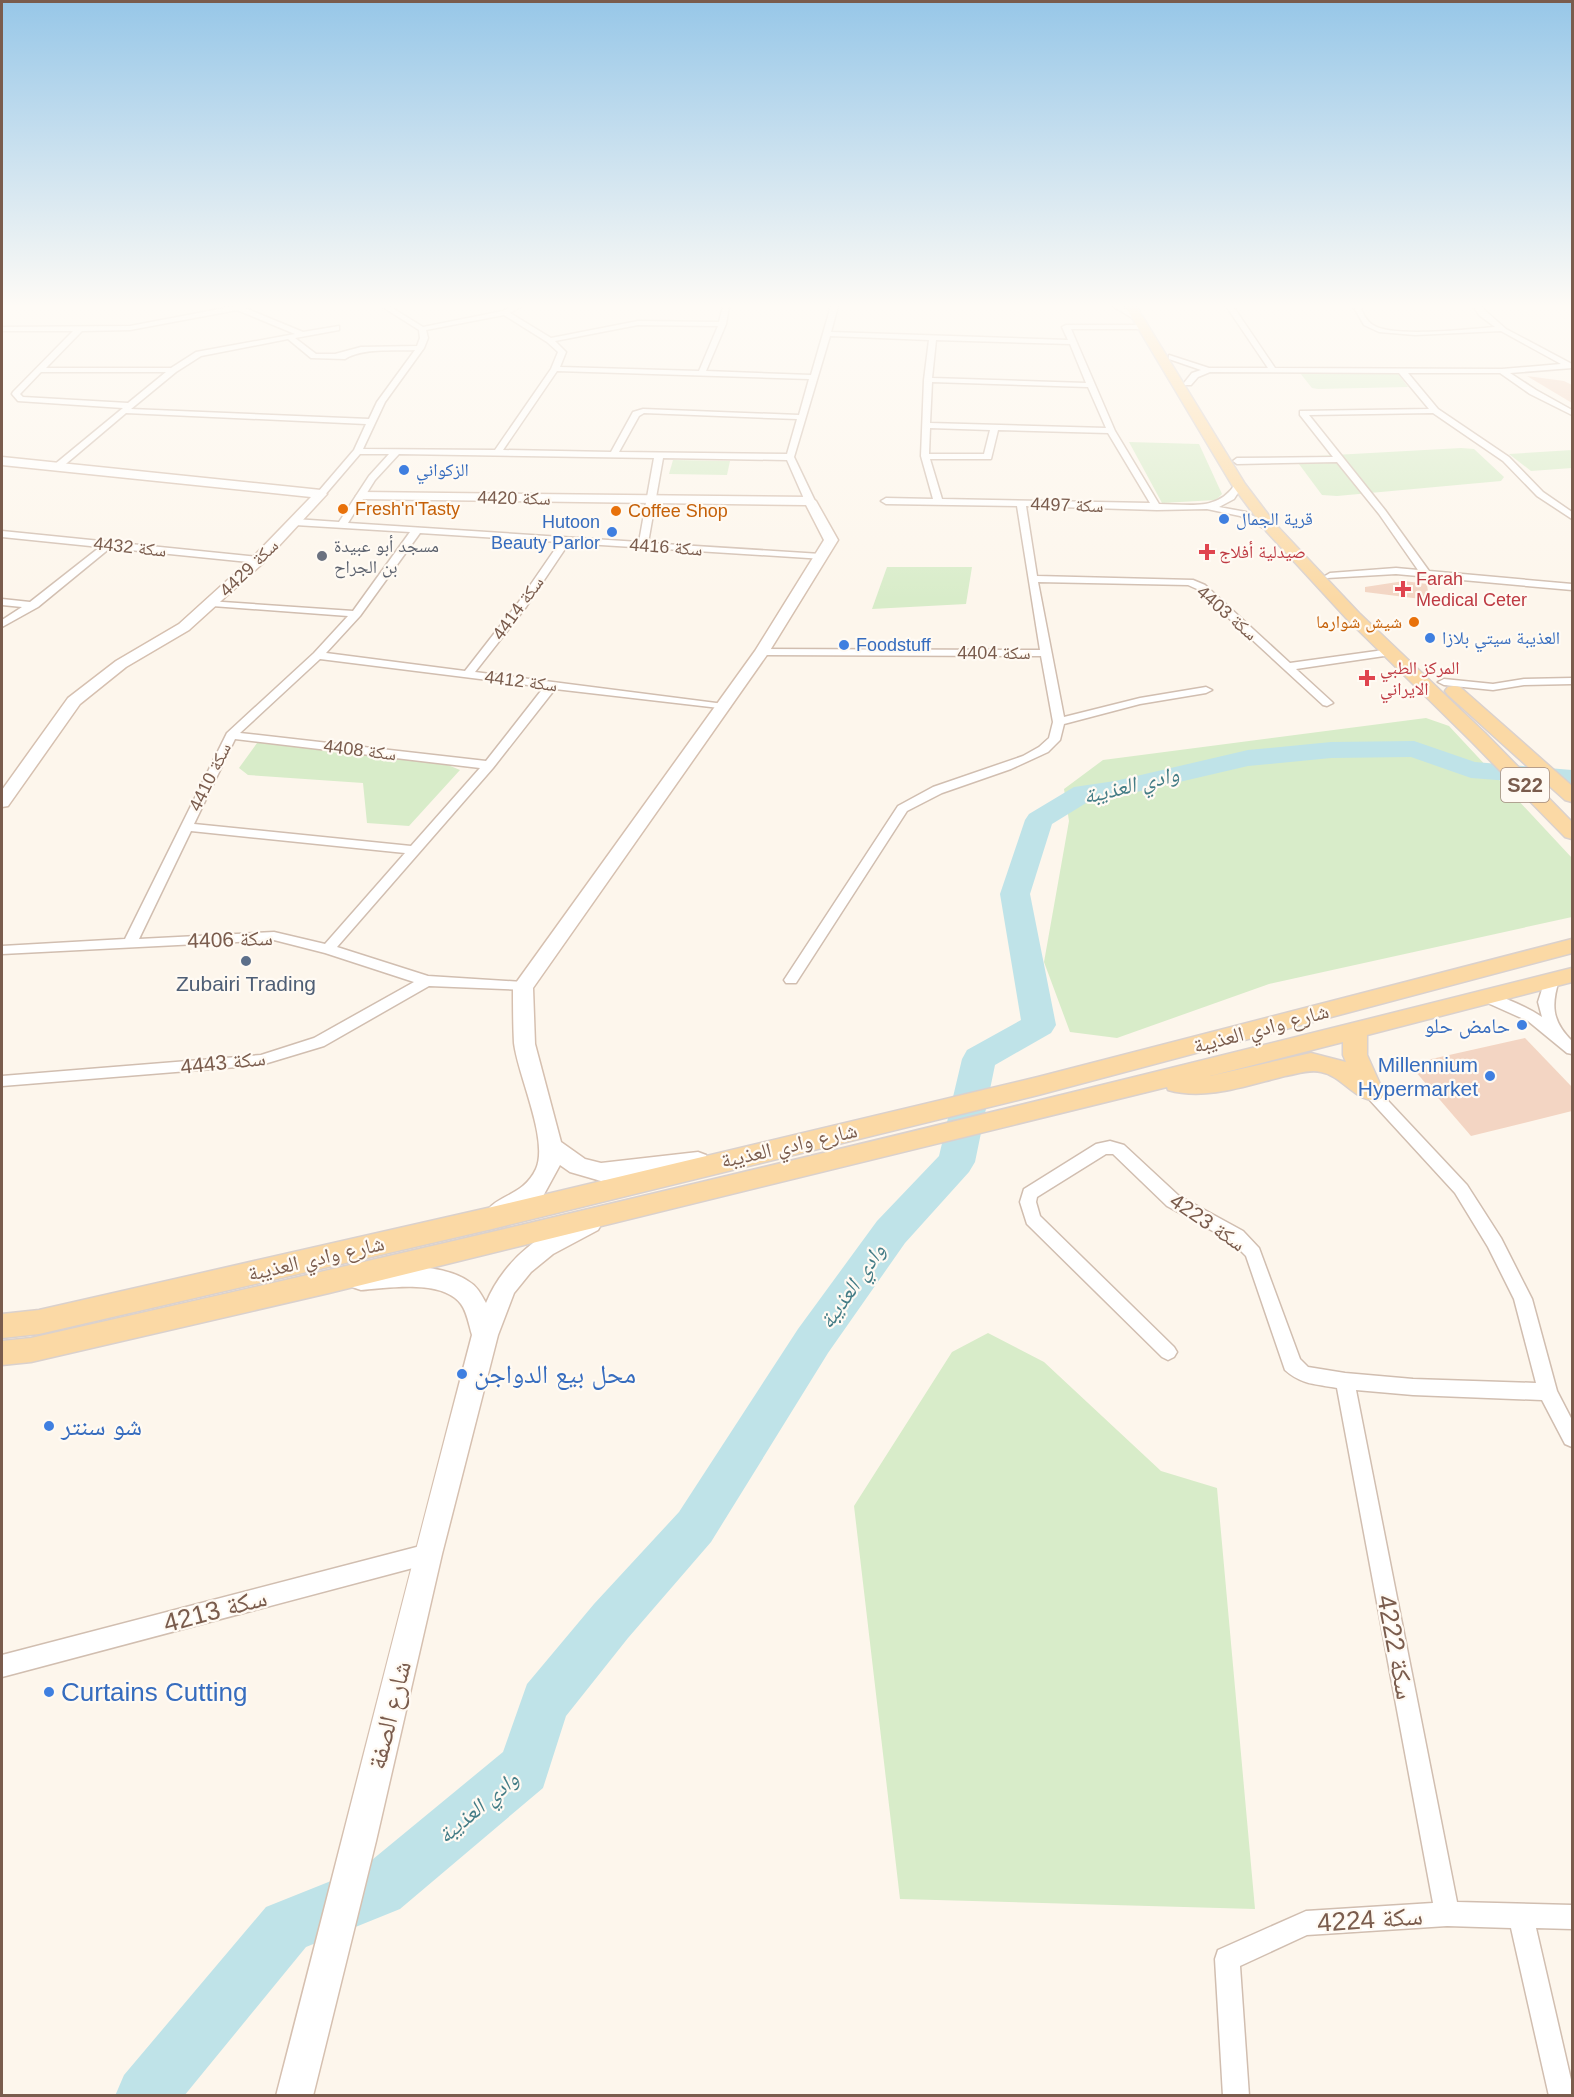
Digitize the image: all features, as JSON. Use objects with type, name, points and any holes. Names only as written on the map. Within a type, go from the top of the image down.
[{"type":"main road","name":"S22","points":[[1191,404],[1239,485],[1272,529],[1301,561],[1572,833]]},
{"type":"main road","name":"S22","points":[[1201,404],[1278,522],[1299,547],[1420,659]]},
{"type":"main road","name":"S22","points":[[1440,678],[1572,796]]},
{"type":"main road","name":"شارع وادي العذيبة","points":[[2,1326],[39,1322],[492,1218],[755,1166],[1044,1097],[1566,945]]},
{"type":"main road","name":"شارع وادي العذيبة","points":[[1044,1097],[1157,1081],[1562,978]]},
{"type":"main road","points":[[1355,1030],[1355,1055],[1372,1094]]},
{"type":"main road","points":[[1157,1081],[1180,1085],[1209,1085],[1311,1062],[1325,1063],[1348,1073],[1372,1094]]},
{"type":"main road","name":"شارع وادي العذيبة","points":[[2,1353],[31,1350],[610,1215],[755,1166]]},
{"type":"street","points":[[73,404],[371,422]]},
{"type":"street","points":[[58,466],[134,404]]},
{"type":"street","name":"سكة 4429","points":[[2,802],[75,701],[94,683],[121,664],[184,627],[258,560],[295,522],[358,452],[380,404]]},
{"type":"street","points":[[496,453],[531,404]]},
{"type":"street","points":[[492,1218],[534,1192],[548,1168],[550,1146],[525,1044],[523,987],[762,652],[831,540],[790,457],[804,404]]},
{"type":"street","points":[[927,404],[925,456],[938,502]]},
{"type":"street","points":[[1098,404],[1111,431],[1157,507]]},
{"type":"street","points":[[1430,404],[1436,411],[1506,459],[1540,494],[1572,516]]},
{"type":"street","points":[[1556,404],[1572,412]]},
{"type":"street","points":[[614,454],[636,414],[643,411],[800,417]]},
{"type":"street","points":[[1425,573],[1382,512],[1303,413],[1436,411]]},
{"type":"street","points":[[926,425],[1111,431]]},
{"type":"street","points":[[925,456],[988,457],[995,427]]},
{"type":"street","points":[[358,452],[790,457]]},
{"type":"street","points":[[341,526],[372,478],[396,452]]},
{"type":"street","points":[[643,545],[659,455]]},
{"type":"street","points":[[1237,460],[1338,459]]},
{"type":"street","points":[[2,461],[321,494]]},
{"type":"street","name":"سكة 4497","points":[[886,501],[1196,507],[1223,504],[1232,498],[1239,485]]},
{"type":"street","name":"سكة 4420","points":[[362,496],[810,501]]},
{"type":"street","points":[[792,980],[902,809],[912,801],[948,786],[1040,752],[1054,740],[1059,722],[1032,579],[1021,504]]},
{"type":"street","name":"سكة 4497","points":[[1196,507],[1243,514],[1272,529]]},
{"type":"street","name":"سكة 4416","points":[[295,522],[821,557]]},
{"type":"street","name":"سكة 4410","points":[[130,943],[231,735],[318,655],[356,614],[417,530]]},
{"type":"street","name":"سكة 4432","points":[[2,534],[258,560]]},
{"type":"street","name":"سكة 4414","points":[[468,674],[522,605],[566,540]]},
{"type":"street","points":[[2,624],[34,605],[80,571],[108,545]]},
{"type":"street","points":[[1330,576],[1370,572],[1425,573],[1572,587]]},
{"type":"street","name":"سكة 4403","points":[[1032,579],[1189,582],[1201,587],[1327,704]]},
{"type":"street","points":[[2,602],[34,605]]},
{"type":"street","points":[[212,603],[356,614]]},
{"type":"street","name":"سكة 4404","points":[[762,652],[1046,652]]},
{"type":"street","points":[[1287,667],[1391,652]]},
{"type":"street","name":"سكة 4412","points":[[318,655],[724,706]]},
{"type":"street","points":[[1440,678],[1492,687],[1524,682],[1572,681]]},
{"type":"street","points":[[328,949],[489,765],[552,685]]},
{"type":"street","points":[[1468,704],[1492,687]]},
{"type":"street","points":[[1059,722],[1140,701],[1206,690]]},
{"type":"street","name":"سكة 4408","points":[[231,735],[489,765]]},
{"type":"street","points":[[186,827],[415,850]]},
{"type":"street","name":"سكة 4406","points":[[2,950],[274,936],[328,949],[427,981],[523,987]]},
{"type":"street","points":[[1554,1030],[1545,1002],[1562,978]]},
{"type":"street","name":"سكة 4443","points":[[2,1081],[261,1060],[319,1042],[427,981]]},
{"type":"street","points":[[1486,997],[1529,1013],[1554,1030],[1572,1049]]},
{"type":"street","points":[[1372,1094],[1461,1189],[1495,1243],[1523,1299],[1548,1392],[1572,1438]]},
{"type":"street","points":[[550,1146],[578,1166],[601,1172],[755,1166]]},
{"type":"street","name":"سكة 4223","points":[[1168,1352],[1033,1219],[1029,1211],[1030,1194],[1102,1148],[1118,1149],[1173,1201],[1237,1236],[1245,1243],[1253,1252],[1292,1365],[1303,1374],[1345,1381],[1413,1387],[1548,1392]]},
{"type":"street","name":"شارع الصفة","points":[[294,2096],[359,1841],[428,1554],[485,1335],[504,1288],[522,1265],[573,1231],[610,1215]]},
{"type":"street","points":[[329,1282],[398,1278],[432,1279],[452,1283],[467,1294],[475,1307],[485,1335]]},
{"type":"street","name":"سكة 4222","points":[[1345,1381],[1446,1914]]},
{"type":"street","name":"سكة 4213","points":[[2,1666],[428,1554]]},
{"type":"street","name":"سكة 4224","points":[[1236,2096],[1227,1959],[1306,1923],[1446,1914],[1572,1917]]},
{"type":"street","points":[[1521,1917],[1562,2096]]},
{"type":"green space","points":[[1129,442],[1199,444],[1222,494],[1216,500],[1162,503]]},
{"type":"green space","points":[[1474,449],[1504,477],[1501,481],[1337,496],[1322,495],[1296,460],[1298,457]]},
{"type":"green space","points":[[1572,450],[1572,468],[1531,471],[1509,454]]},
{"type":"green space","points":[[673,460],[730,461],[727,475],[669,474]]},
{"type":"green space","points":[[887,567],[972,567],[966,604],[872,609]]},
{"type":"green space","points":[[1426,718],[1449,726],[1572,858],[1572,917],[1269,984],[1117,1038],[1070,1032],[1044,962],[1069,821],[1064,789],[1103,760]]},
{"type":"green space","points":[[265,742],[448,765],[460,770],[409,826],[367,823],[363,783],[248,775],[239,768],[257,743]]},
{"type":"green space","points":[[988,1333],[1044,1362],[1161,1471],[1217,1488],[1255,1909],[900,1899],[854,1506],[952,1352]]},
{"type":"building","name":"Farah Medical Ceter","points":[[1404,581],[1427,584],[1429,600],[1365,592],[1365,587]]},
{"type":"building","name":"Millennium Hypermarket","points":[[1525,1038],[1572,1087],[1572,1111],[1471,1136],[1409,1064]]},
{"type":"waterway","name":"وادي العذيبة","points":[[145,2096],[286,1927],[380,1889],[524,1769],[545,1702],[611,1621],[695,1527],[813,1341],[891,1232],[956,1162],[979,1059],[1039,1025],[1015,894],[1039,820],[1084,793],[1115,789],[1248,758],[1331,750],[1414,749],[1471,770],[1572,778]]},
{"type":"place","name":"الزكواني","points":[[404,470]]},
{"type":"place","name":"Fresh'n'Tasty","points":[[343,509]]},
{"type":"place","name":"Coffee Shop","points":[[616,511]]},
{"type":"place","name":"قرية الجمال","points":[[1224,519]]},
{"type":"place","name":"Hutoon Beauty Parlor","points":[[612,532]]},
{"type":"place","name":"صيدلية أفلاج","points":[[1207,552]]},
{"type":"place","name":"مسجد أبو عبيدة بن الجراح","points":[[322,556]]},
{"type":"place","name":"Farah Medical Ceter","points":[[1403,589]]},
{"type":"place","name":"شيش شوارما","points":[[1414,622]]},
{"type":"place","name":"العذيبة سيتي بلازا","points":[[1430,638]]},
{"type":"place","name":"Foodstuff","points":[[844,645]]},
{"type":"place","name":"المركز الطبي الايراني","points":[[1367,678]]},
{"type":"place","name":"Zubairi Trading","points":[[246,961]]},
{"type":"place","name":"حامض حلو","points":[[1522,1025]]},
{"type":"place","name":"Millennium Hypermarket","points":[[1490,1076]]},
{"type":"place","name":"محل بيع الدواجن","points":[[462,1374]]},
{"type":"place","name":"شو سنتر","points":[[49,1426]]},
{"type":"place","name":"Curtains Cutting","points":[[49,1692]]}]
